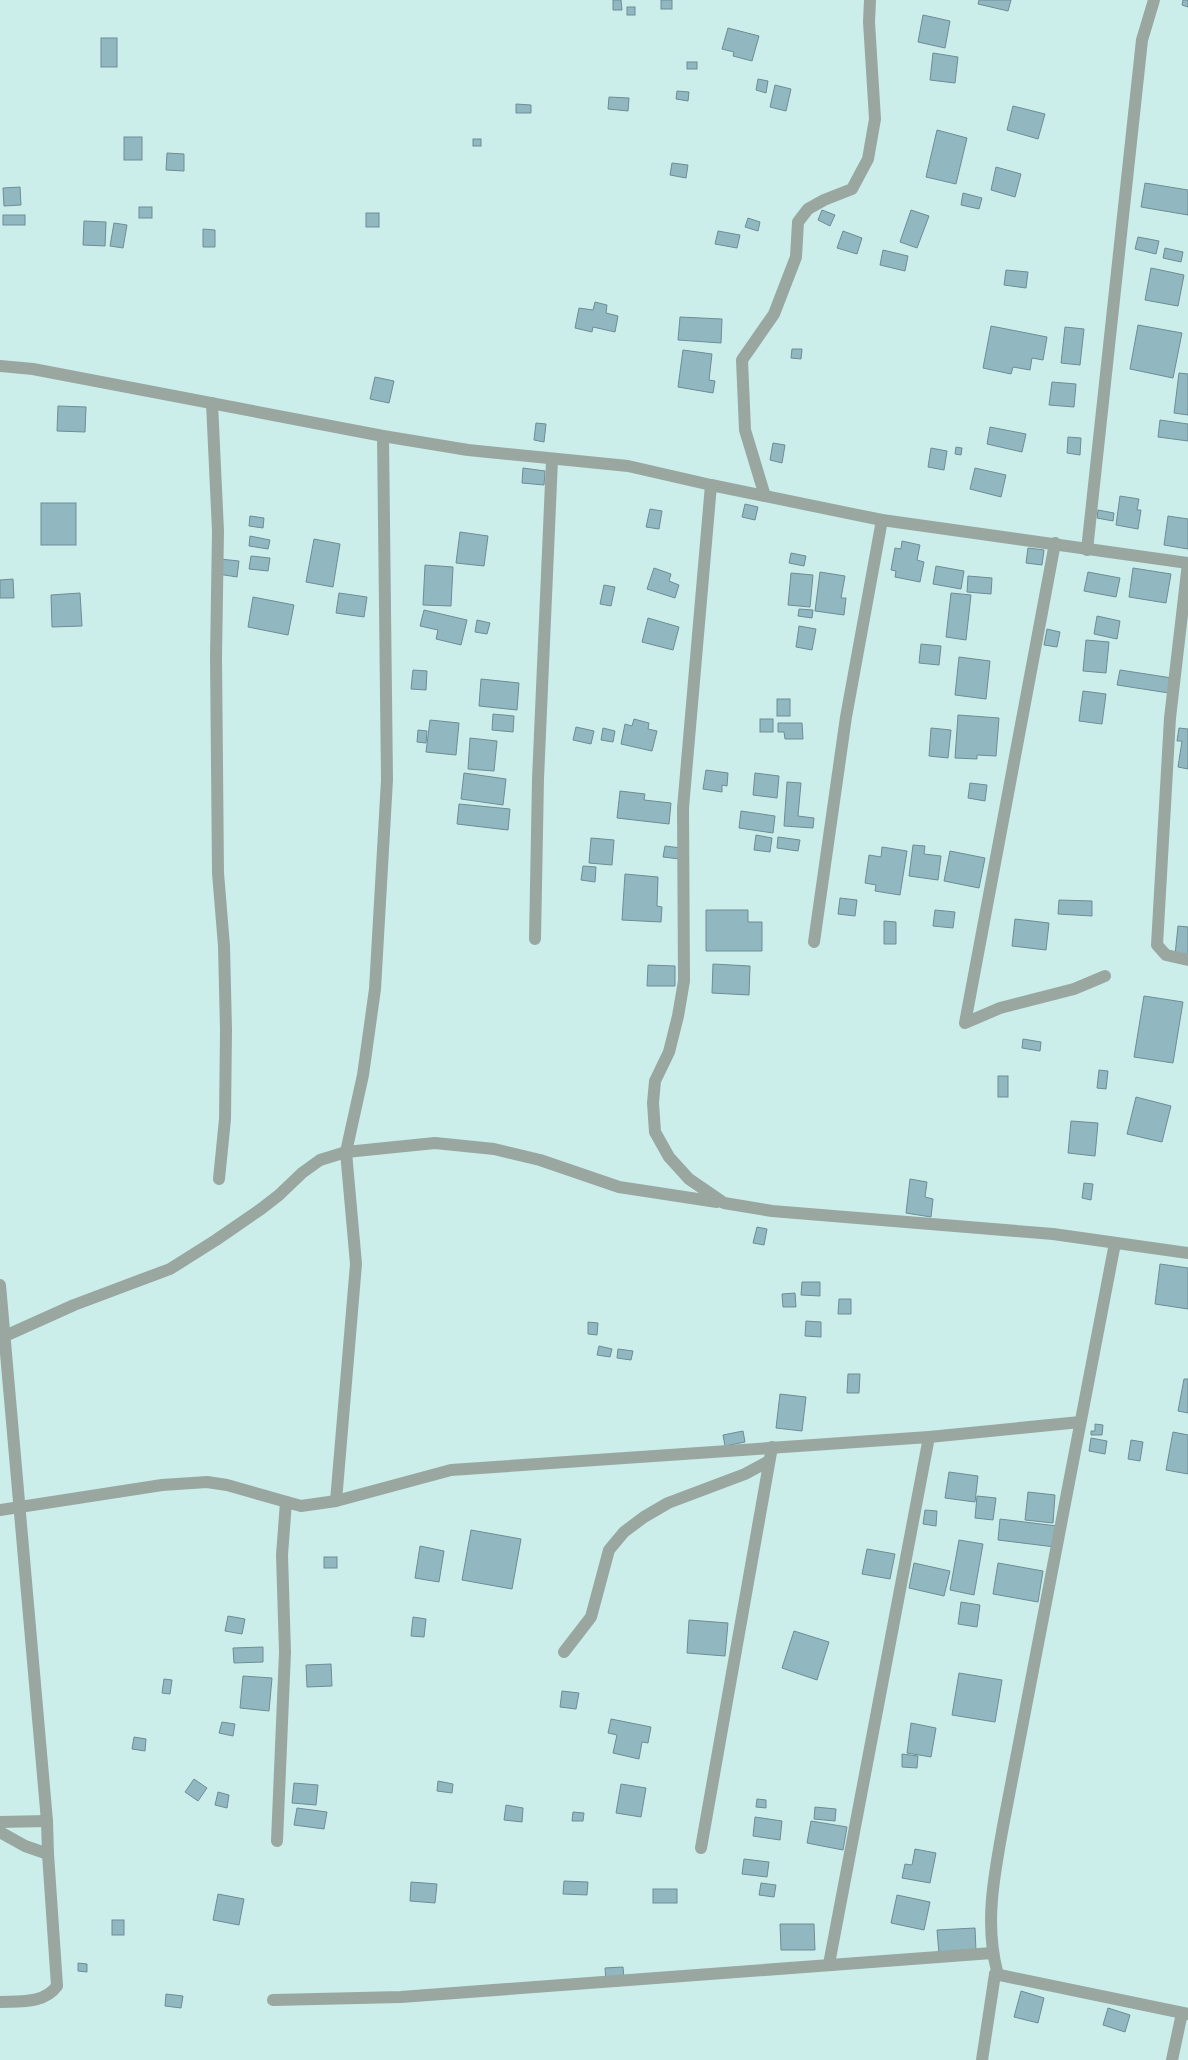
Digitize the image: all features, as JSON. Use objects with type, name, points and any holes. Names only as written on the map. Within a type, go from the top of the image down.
[{"type":"street","points":[[765,496],[745,430],[742,360],[774,314],[796,257],[798,222],[808,209],[824,200],[852,189],[868,159],[875,119],[869,22],[870,0]]},
{"type":"street","points":[[1087,550],[1142,40],[1154,0]]},
{"type":"street","points":[[0,366],[33,369],[383,436],[468,450],[552,460],[628,466],[711,485],[882,520],[1055,543],[1087,550],[1188,563],[1170,718],[1157,945],[1166,955],[1188,960]]},
{"type":"street","points":[[212,403],[218,530],[216,657],[218,873],[224,946],[226,1030],[225,1119],[219,1179]]},
{"type":"street","points":[[336,1501],[356,1264],[346,1152],[363,1075],[375,989],[386,824],[387,780],[383,436]]},
{"type":"street","points":[[535,939],[538,779],[552,460]]},
{"type":"street","points":[[711,485],[683,808],[684,981],[678,1016],[668,1052],[656,1081],[653,1103],[655,1132],[669,1158],[689,1179],[724,1203]]},
{"type":"street","points":[[814,942],[846,717],[882,520]]},
{"type":"street","points":[[1055,543],[965,1023],[1000,1008],[1074,989],[1105,976]]},
{"type":"street","points":[[3,1338],[74,1305],[170,1269],[261,1209],[279,1195],[302,1173],[320,1160],[346,1152],[435,1143],[494,1149],[540,1160],[619,1187],[724,1203],[772,1210],[1053,1234],[1188,1253]]},
{"type":"street","points":[[982,2060],[995,1974],[997,1971],[992,1953],[990,1913],[995,1874],[1115,1243]]},
{"type":"street","points":[[0,1285],[3,1338],[48,1820],[48,1854],[56,1986],[52,1993],[43,1998],[0,2002]]},
{"type":"street","points":[[0,1510],[162,1485],[207,1482],[227,1485],[301,1506],[336,1501],[451,1470],[929,1437],[1080,1422]]},
{"type":"street","points":[[829,1964],[929,1437]]},
{"type":"street","points":[[701,1848],[772,1447]]},
{"type":"street","points":[[564,1652],[591,1617],[609,1550],[624,1532],[644,1517],[668,1503],[745,1474],[769,1461]]},
{"type":"street","points":[[277,1841],[285,1652],[282,1555],[286,1502]]},
{"type":"street","points":[[0,1822],[48,1820]]},
{"type":"street","points":[[0,1832],[25,1846],[48,1854]]},
{"type":"street","points":[[273,2000],[401,1997],[992,1953]]},
{"type":"street","points":[[995,1974],[1185,2014],[1172,2060]]},
{"type":"building","points":[[613,0],[621,0],[622,10],[613,10]]},
{"type":"building","points":[[661,0],[672,0],[672,9],[661,9]]},
{"type":"building","points":[[979,0],[1011,0],[1008,11],[978,4]]},
{"type":"building","points":[[1183,0],[1188,0],[1188,7],[1182,5]]},
{"type":"building","points":[[627,7],[635,7],[635,15],[627,15]]},
{"type":"building","points":[[923,15],[950,21],[945,48],[918,42]]},
{"type":"building","points":[[728,28],[759,36],[752,61],[733,56],[734,52],[722,49]]},
{"type":"building","points":[[101,38],[117,38],[117,67],[101,67]]},
{"type":"building","points":[[933,53],[958,57],[955,83],[930,80]]},
{"type":"building","points":[[687,62],[697,62],[697,69],[687,69]]},
{"type":"building","points":[[758,79],[768,81],[766,93],[756,90]]},
{"type":"building","points":[[775,85],[791,89],[786,111],[770,107]]},
{"type":"building","points":[[677,91],[689,92],[688,101],[676,99]]},
{"type":"building","points":[[609,97],[629,98],[628,111],[608,109]]},
{"type":"building","points":[[516,104],[531,105],[531,113],[516,113]]},
{"type":"building","points":[[1013,106],[1045,114],[1038,139],[1007,130]]},
{"type":"building","points":[[937,130],[967,138],[956,184],[926,177]]},
{"type":"building","points":[[124,137],[142,137],[142,160],[124,160]]},
{"type":"building","points":[[473,139],[481,139],[481,146],[473,146]]},
{"type":"building","points":[[167,153],[184,154],[184,171],[166,170]]},
{"type":"building","points":[[672,163],[688,165],[686,178],[670,175]]},
{"type":"building","points":[[996,167],[1021,174],[1015,197],[991,190]]},
{"type":"building","points":[[1145,183],[1188,190],[1188,215],[1141,207]]},
{"type":"building","points":[[20,187],[21,205],[4,206],[3,188]]},
{"type":"building","points":[[963,193],[982,198],[979,209],[961,205]]},
{"type":"building","points":[[139,207],[152,207],[152,218],[139,218]]},
{"type":"building","points":[[822,210],[835,215],[830,226],[818,220]]},
{"type":"building","points":[[911,210],[929,216],[917,248],[900,242]]},
{"type":"building","points":[[366,213],[379,213],[379,227],[366,227]]},
{"type":"building","points":[[3,215],[25,215],[25,225],[3,225]]},
{"type":"building","points":[[748,218],[760,222],[758,231],[745,227]]},
{"type":"building","points":[[84,221],[106,222],[105,246],[83,245]]},
{"type":"building","points":[[114,223],[127,225],[123,248],[110,246]]},
{"type":"building","points":[[203,229],[215,230],[215,247],[203,247]]},
{"type":"building","points":[[718,231],[740,235],[737,248],[715,244]]},
{"type":"building","points":[[843,231],[862,238],[857,254],[837,248]]},
{"type":"building","points":[[1138,237],[1159,241],[1156,254],[1135,249]]},
{"type":"building","points":[[1165,248],[1183,252],[1181,262],[1163,258]]},
{"type":"building","points":[[883,250],[908,256],[905,271],[880,265]]},
{"type":"building","points":[[1151,268],[1184,275],[1178,306],[1145,300]]},
{"type":"building","points":[[1006,270],[1028,272],[1026,288],[1004,285]]},
{"type":"building","points":[[595,302],[607,305],[606,313],[618,316],[615,332],[593,327],[592,332],[575,328],[579,308],[593,310]]},
{"type":"building","points":[[680,317],[722,319],[721,343],[678,340]]},
{"type":"building","points":[[1138,325],[1182,333],[1173,378],[1130,369]]},
{"type":"building","points":[[991,326],[1047,337],[1043,360],[1032,358],[1030,370],[1013,367],[1011,374],[983,368]]},
{"type":"building","points":[[1065,327],[1084,329],[1080,365],[1061,363]]},
{"type":"building","points":[[792,349],[802,349],[801,359],[791,358]]},
{"type":"building","points":[[683,350],[712,354],[709,380],[715,381],[713,393],[678,387]]},
{"type":"building","points":[[1179,373],[1188,374],[1188,415],[1174,413]]},
{"type":"building","points":[[375,377],[394,381],[389,403],[370,399]]},
{"type":"building","points":[[1052,382],[1076,384],[1074,407],[1049,405]]},
{"type":"building","points":[[58,406],[86,407],[85,432],[57,431]]},
{"type":"building","points":[[1160,420],[1188,424],[1188,441],[1158,437]]},
{"type":"building","points":[[536,423],[546,424],[544,442],[534,440]]},
{"type":"building","points":[[990,427],[1026,434],[1022,452],[987,444]]},
{"type":"building","points":[[1068,437],[1081,438],[1080,455],[1067,453]]},
{"type":"building","points":[[773,443],[785,445],[782,463],[770,460]]},
{"type":"building","points":[[956,447],[962,448],[961,455],[955,454]]},
{"type":"building","points":[[931,448],[947,451],[944,470],[928,467]]},
{"type":"building","points":[[523,468],[545,471],[544,485],[522,483]]},
{"type":"building","points":[[975,468],[1006,475],[1001,497],[970,489]]},
{"type":"building","points":[[1120,496],[1139,499],[1137,510],[1141,510],[1138,529],[1116,525]]},
{"type":"building","points":[[41,503],[76,503],[76,545],[41,545]]},
{"type":"building","points":[[745,504],[758,507],[755,520],[742,517]]},
{"type":"building","points":[[650,509],[662,511],[659,529],[646,527]]},
{"type":"building","points":[[1098,510],[1114,513],[1113,521],[1097,518]]},
{"type":"building","points":[[250,516],[264,518],[263,528],[249,526]]},
{"type":"building","points":[[1168,516],[1188,519],[1188,549],[1164,545]]},
{"type":"building","points":[[460,532],[488,536],[484,566],[456,563]]},
{"type":"building","points":[[250,536],[270,540],[268,549],[249,546]]},
{"type":"building","points":[[314,539],[340,544],[333,587],[306,582]]},
{"type":"building","points":[[902,541],[920,545],[917,560],[924,562],[920,582],[895,577],[896,571],[891,570],[895,548],[901,549]]},
{"type":"building","points":[[1028,548],[1044,550],[1042,565],[1026,563]]},
{"type":"building","points":[[791,553],[806,556],[804,566],[789,563]]},
{"type":"building","points":[[251,556],[270,558],[268,571],[249,569]]},
{"type":"building","points":[[220,559],[239,561],[237,577],[218,574]]},
{"type":"building","points":[[425,565],[453,567],[451,606],[423,605]]},
{"type":"building","points":[[936,566],[964,571],[961,589],[933,584]]},
{"type":"building","points":[[654,568],[671,574],[669,581],[679,585],[675,598],[647,589]]},
{"type":"building","points":[[1133,568],[1171,574],[1166,603],[1129,597]]},
{"type":"building","points":[[820,572],[845,576],[841,598],[846,598],[844,615],[815,611]]},
{"type":"building","points":[[1088,572],[1120,578],[1116,597],[1084,591]]},
{"type":"building","points":[[791,573],[813,575],[810,607],[788,605]]},
{"type":"building","points":[[968,576],[992,578],[991,594],[967,592]]},
{"type":"building","points":[[13,579],[14,598],[0,598],[0,580]]},
{"type":"building","points":[[604,585],[615,587],[611,606],[600,604]]},
{"type":"building","points":[[80,593],[82,626],[52,627],[51,595]]},
{"type":"building","points":[[339,593],[367,597],[364,617],[336,613]]},
{"type":"building","points":[[951,593],[971,595],[966,640],[946,637]]},
{"type":"building","points":[[253,597],[294,605],[288,635],[248,627]]},
{"type":"building","points":[[799,609],[813,610],[812,618],[798,616]]},
{"type":"building","points":[[424,610],[467,620],[461,645],[436,639],[438,630],[420,626]]},
{"type":"building","points":[[1097,616],[1120,621],[1117,639],[1094,634]]},
{"type":"building","points":[[648,618],[679,627],[673,650],[642,642]]},
{"type":"building","points":[[477,620],[490,623],[487,634],[475,632]]},
{"type":"building","points":[[799,626],[816,629],[812,650],[796,647]]},
{"type":"building","points":[[1047,629],[1060,632],[1057,647],[1044,645]]},
{"type":"building","points":[[1086,640],[1109,642],[1106,673],[1083,671]]},
{"type":"building","points":[[921,644],[941,646],[939,665],[919,663]]},
{"type":"building","points":[[959,657],[990,661],[986,699],[955,695]]},
{"type":"building","points":[[413,670],[427,671],[426,690],[411,689]]},
{"type":"building","points":[[1120,670],[1172,678],[1169,693],[1117,685]]},
{"type":"building","points":[[481,679],[519,683],[517,710],[479,706]]},
{"type":"building","points":[[1083,691],[1106,694],[1102,724],[1079,721]]},
{"type":"building","points":[[777,699],[790,699],[790,716],[777,716]]},
{"type":"building","points":[[493,714],[514,716],[513,732],[492,730]]},
{"type":"building","points":[[958,715],[999,718],[996,756],[977,755],[977,759],[955,758]]},
{"type":"building","points":[[634,719],[649,723],[648,729],[657,731],[652,751],[621,744],[625,724],[632,726]]},
{"type":"building","points":[[760,719],[773,719],[773,732],[760,732]]},
{"type":"building","points":[[430,720],[459,723],[456,755],[426,752]]},
{"type":"building","points":[[778,723],[802,723],[803,739],[785,739],[784,732],[778,732]]},
{"type":"building","points":[[576,727],[594,731],[591,744],[573,740]]},
{"type":"building","points":[[603,728],[615,731],[613,742],[601,740]]},
{"type":"building","points":[[931,728],[951,730],[948,758],[929,756]]},
{"type":"building","points":[[1179,728],[1188,729],[1188,769],[1178,767],[1182,741],[1177,741]]},
{"type":"building","points":[[418,730],[427,731],[426,743],[417,742]]},
{"type":"building","points":[[470,738],[497,741],[494,771],[468,769]]},
{"type":"building","points":[[706,770],[728,773],[727,786],[722,785],[722,792],[703,789]]},
{"type":"building","points":[[464,773],[506,779],[503,805],[461,799]]},
{"type":"building","points":[[755,773],[779,776],[777,798],[753,795]]},
{"type":"building","points":[[787,782],[801,783],[798,816],[814,818],[813,828],[784,826]]},
{"type":"building","points":[[970,783],[987,785],[985,801],[968,798]]},
{"type":"building","points":[[620,791],[645,794],[644,800],[671,803],[669,824],[617,818]]},
{"type":"building","points":[[459,804],[510,809],[508,830],[457,824]]},
{"type":"building","points":[[741,811],[775,816],[773,833],[739,828]]},
{"type":"building","points":[[756,835],[772,838],[770,852],[754,850]]},
{"type":"building","points":[[778,837],[800,840],[798,851],[777,848]]},
{"type":"building","points":[[591,838],[614,840],[612,865],[589,863]]},
{"type":"building","points":[[913,845],[925,846],[924,854],[941,856],[938,880],[909,876]]},
{"type":"building","points":[[665,846],[681,848],[680,859],[663,857]]},
{"type":"building","points":[[882,847],[907,851],[900,895],[875,891],[876,885],[865,883],[869,855],[881,857]]},
{"type":"building","points":[[950,851],[985,858],[979,888],[944,881]]},
{"type":"building","points":[[583,866],[596,867],[595,882],[581,880]]},
{"type":"building","points":[[625,874],[658,877],[657,906],[662,907],[661,922],[622,920]]},
{"type":"building","points":[[840,898],[857,900],[855,916],[838,914]]},
{"type":"building","points":[[1059,900],[1092,901],[1092,916],[1058,914]]},
{"type":"building","points":[[706,910],[748,910],[748,922],[762,922],[762,951],[706,951]]},
{"type":"building","points":[[935,910],[955,912],[953,928],[933,926]]},
{"type":"building","points":[[1015,919],[1049,923],[1046,950],[1012,946]]},
{"type":"building","points":[[884,921],[896,922],[896,944],[884,944]]},
{"type":"building","points":[[1178,926],[1188,927],[1188,956],[1175,955]]},
{"type":"building","points":[[713,964],[750,966],[749,995],[712,993]]},
{"type":"building","points":[[648,965],[675,966],[675,986],[647,986]]},
{"type":"building","points":[[1144,996],[1183,1002],[1173,1063],[1134,1057]]},
{"type":"building","points":[[1023,1039],[1041,1042],[1040,1051],[1022,1048]]},
{"type":"building","points":[[1099,1070],[1108,1071],[1106,1089],[1097,1088]]},
{"type":"building","points":[[998,1076],[1008,1076],[1008,1097],[998,1097]]},
{"type":"building","points":[[1136,1097],[1171,1106],[1162,1142],[1127,1134]]},
{"type":"building","points":[[1071,1121],[1098,1123],[1095,1156],[1068,1153]]},
{"type":"building","points":[[910,1179],[927,1182],[925,1197],[933,1199],[931,1217],[906,1213]]},
{"type":"building","points":[[1084,1183],[1093,1184],[1091,1200],[1082,1198]]},
{"type":"building","points":[[757,1227],[767,1229],[764,1245],[753,1243]]},
{"type":"building","points":[[1160,1264],[1188,1268],[1188,1309],[1155,1304]]},
{"type":"building","points":[[802,1282],[820,1282],[820,1296],[801,1295]]},
{"type":"building","points":[[795,1293],[796,1307],[783,1307],[782,1294]]},
{"type":"building","points":[[839,1299],[851,1299],[851,1314],[838,1314]]},
{"type":"building","points":[[806,1321],[821,1322],[821,1337],[805,1336]]},
{"type":"building","points":[[588,1322],[598,1323],[597,1335],[588,1334]]},
{"type":"building","points":[[599,1346],[612,1349],[610,1357],[597,1355]]},
{"type":"building","points":[[618,1349],[633,1351],[631,1360],[617,1358]]},
{"type":"building","points":[[848,1374],[860,1374],[859,1393],[847,1393]]},
{"type":"building","points":[[1184,1379],[1188,1379],[1188,1413],[1178,1411]]},
{"type":"building","points":[[780,1394],[806,1397],[802,1431],[776,1428]]},
{"type":"building","points":[[1095,1424],[1103,1425],[1102,1435],[1091,1435],[1091,1431],[1095,1431]]},
{"type":"building","points":[[743,1431],[745,1442],[725,1446],[723,1435]]},
{"type":"building","points":[[1173,1432],[1188,1435],[1188,1474],[1166,1470]]},
{"type":"building","points":[[1091,1438],[1107,1441],[1105,1454],[1089,1451]]},
{"type":"building","points":[[1131,1440],[1143,1442],[1140,1461],[1128,1459]]},
{"type":"building","points":[[949,1472],[978,1476],[975,1502],[945,1498]]},
{"type":"building","points":[[1028,1492],[1055,1495],[1053,1523],[1025,1520]]},
{"type":"building","points":[[977,1496],[996,1498],[993,1520],[975,1518]]},
{"type":"building","points":[[925,1510],[937,1511],[936,1526],[923,1524]]},
{"type":"building","points":[[1000,1519],[1057,1526],[1055,1547],[998,1540]]},
{"type":"building","points":[[471,1530],[521,1539],[512,1589],[462,1580]]},
{"type":"building","points":[[959,1540],[983,1544],[974,1595],[950,1590]]},
{"type":"building","points":[[420,1546],[444,1551],[439,1582],[415,1578]]},
{"type":"building","points":[[867,1549],[895,1554],[890,1579],[862,1574]]},
{"type":"building","points":[[324,1557],[337,1557],[337,1568],[324,1568]]},
{"type":"building","points":[[914,1563],[950,1571],[944,1596],[909,1588]]},
{"type":"building","points":[[998,1563],[1043,1571],[1038,1602],[993,1594]]},
{"type":"building","points":[[961,1602],[980,1605],[977,1627],[958,1624]]},
{"type":"building","points":[[228,1616],[245,1619],[242,1634],[225,1631]]},
{"type":"building","points":[[413,1617],[426,1619],[424,1637],[411,1636]]},
{"type":"building","points":[[689,1620],[728,1623],[725,1656],[687,1653]]},
{"type":"building","points":[[794,1631],[829,1642],[817,1680],[782,1668]]},
{"type":"building","points":[[263,1647],[263,1662],[234,1663],[233,1648]]},
{"type":"building","points":[[331,1664],[332,1686],[307,1687],[306,1665]]},
{"type":"building","points":[[959,1673],[1002,1680],[995,1722],[952,1715]]},
{"type":"building","points":[[243,1676],[272,1678],[269,1711],[240,1708]]},
{"type":"building","points":[[164,1679],[172,1680],[170,1694],[162,1693]]},
{"type":"building","points":[[562,1691],[579,1693],[576,1709],[560,1707]]},
{"type":"building","points":[[611,1719],[651,1727],[648,1743],[642,1742],[639,1759],[613,1753],[617,1735],[608,1733]]},
{"type":"building","points":[[222,1722],[235,1724],[233,1736],[219,1733]]},
{"type":"building","points":[[911,1723],[936,1728],[931,1757],[907,1753]]},
{"type":"building","points":[[134,1737],[146,1739],[145,1751],[132,1749]]},
{"type":"building","points":[[902,1754],[918,1756],[917,1768],[902,1767]]},
{"type":"building","points":[[194,1779],[207,1788],[198,1801],[185,1792]]},
{"type":"building","points":[[438,1781],[453,1784],[452,1793],[437,1791]]},
{"type":"building","points":[[294,1783],[318,1785],[316,1805],[292,1803]]},
{"type":"building","points":[[621,1784],[646,1788],[641,1817],[616,1813]]},
{"type":"building","points":[[218,1792],[229,1795],[227,1808],[215,1805]]},
{"type":"building","points":[[757,1799],[766,1800],[766,1808],[756,1807]]},
{"type":"building","points":[[506,1805],[523,1808],[522,1822],[504,1820]]},
{"type":"building","points":[[815,1807],[836,1809],[835,1821],[814,1819]]},
{"type":"building","points":[[297,1808],[327,1812],[324,1829],[294,1825]]},
{"type":"building","points":[[573,1812],[584,1813],[583,1821],[572,1821]]},
{"type":"building","points":[[755,1817],[782,1821],[780,1840],[753,1836]]},
{"type":"building","points":[[811,1821],[847,1827],[843,1850],[807,1843]]},
{"type":"building","points":[[915,1849],[936,1853],[930,1883],[902,1878],[905,1864],[912,1865]]},
{"type":"building","points":[[744,1859],[769,1862],[767,1877],[742,1874]]},
{"type":"building","points":[[564,1881],[588,1882],[587,1895],[563,1894]]},
{"type":"building","points":[[411,1882],[437,1884],[435,1903],[410,1901]]},
{"type":"building","points":[[761,1883],[776,1885],[774,1897],[759,1895]]},
{"type":"building","points":[[653,1889],[677,1889],[677,1903],[653,1903]]},
{"type":"building","points":[[218,1894],[244,1899],[239,1925],[213,1920]]},
{"type":"building","points":[[897,1895],[930,1902],[924,1930],[891,1923]]},
{"type":"building","points":[[112,1920],[124,1920],[124,1935],[112,1935]]},
{"type":"building","points":[[780,1924],[814,1924],[815,1950],[781,1950]]},
{"type":"building","points":[[975,1928],[976,1951],[939,1954],[937,1930]]},
{"type":"building","points":[[78,1963],[87,1964],[87,1972],[78,1971]]},
{"type":"building","points":[[623,1967],[624,1979],[606,1980],[605,1968]]},
{"type":"building","points":[[1021,1991],[1044,1998],[1038,2023],[1014,2017]]},
{"type":"building","points":[[166,1994],[183,1996],[181,2008],[165,2006]]},
{"type":"building","points":[[1108,2008],[1130,2015],[1125,2032],[1103,2025]]}]
